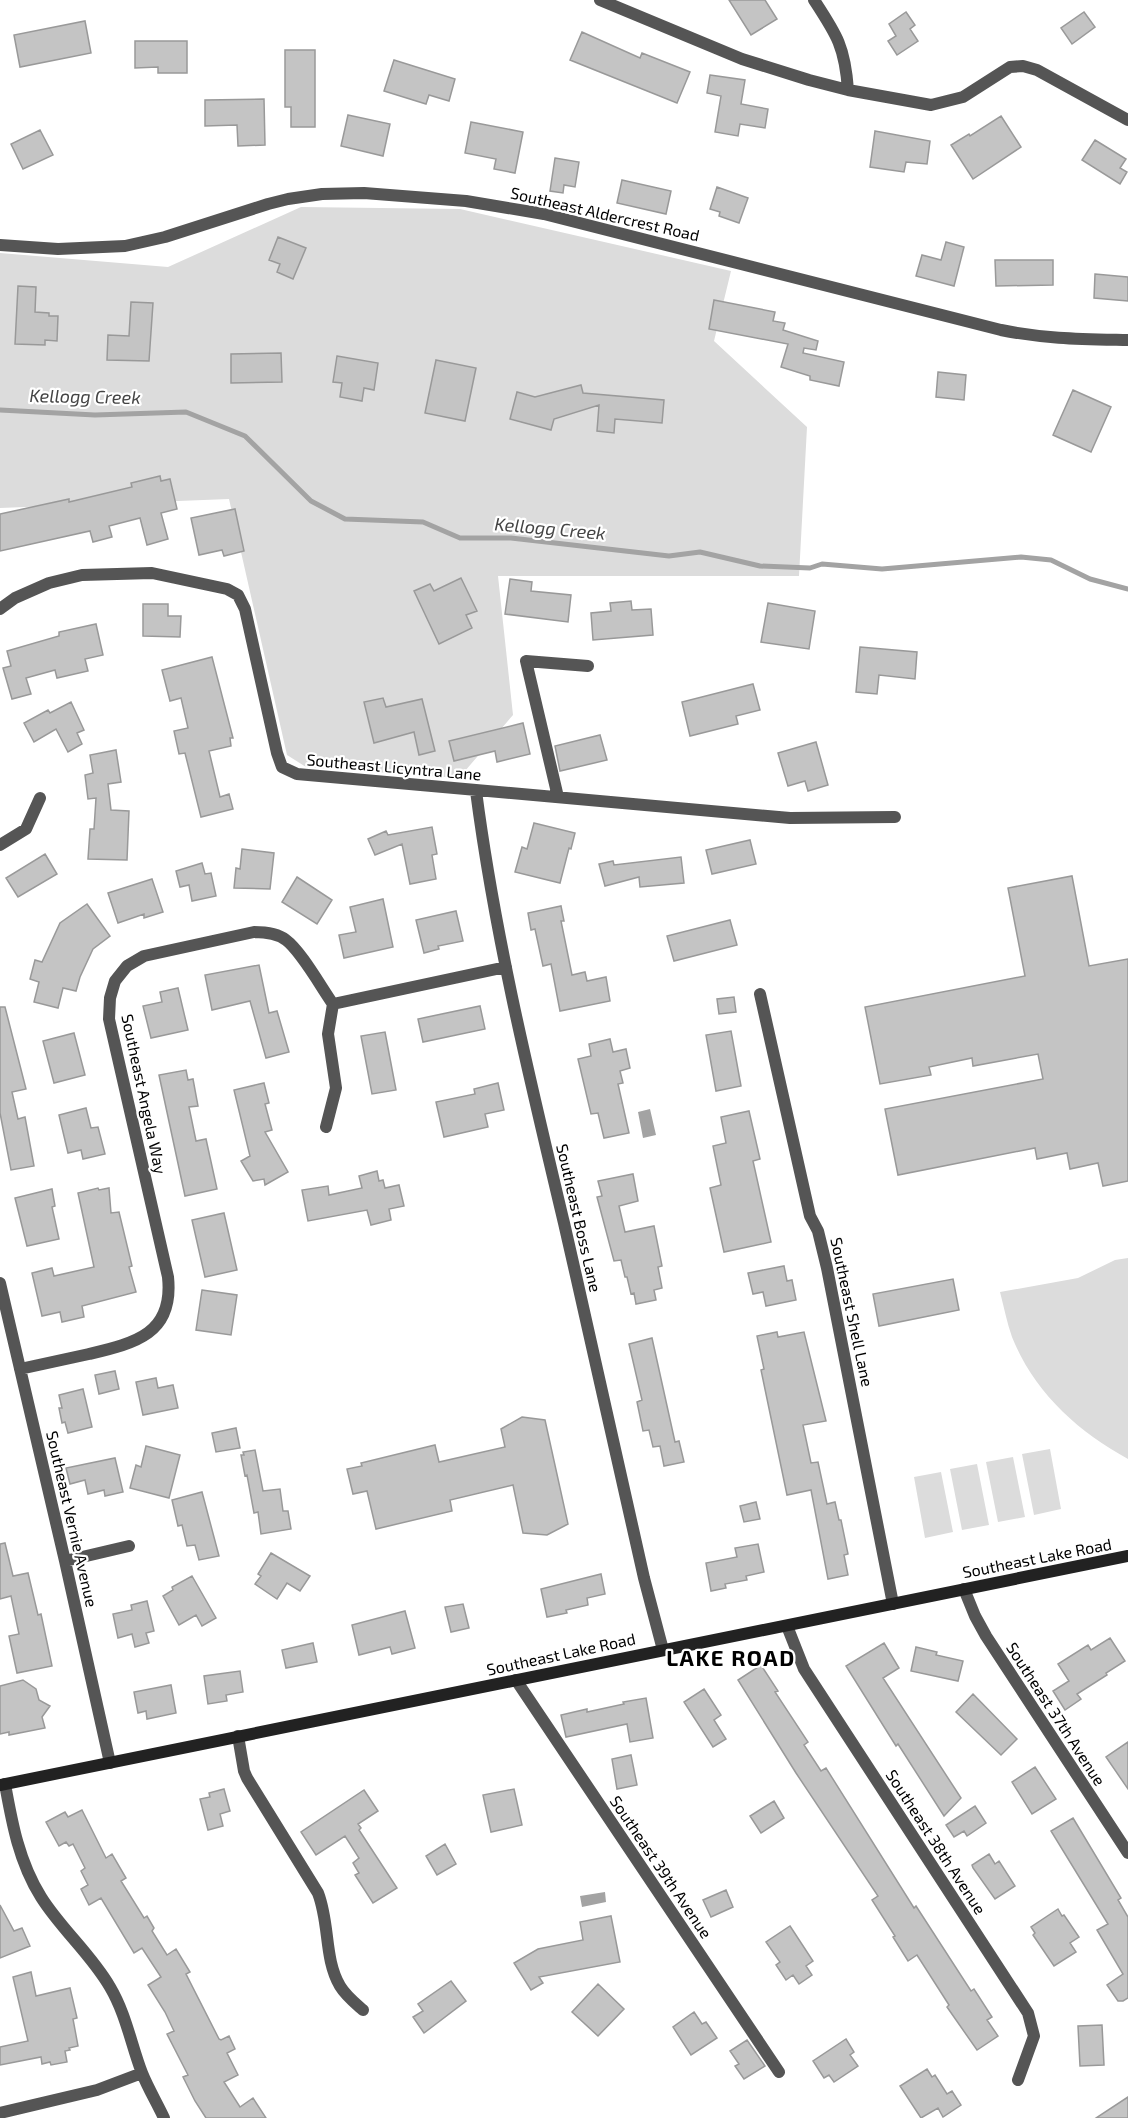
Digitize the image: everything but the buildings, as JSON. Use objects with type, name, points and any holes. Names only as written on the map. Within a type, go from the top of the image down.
[{"type":"main road","name":"Southeast Lake Road","points":[[2,1784],[1128,1556]]},
{"type":"street","points":[[600,0],[742,59],[848,90],[932,105],[963,97],[1010,66],[1023,66],[1037,70],[1128,120]]},
{"type":"street","points":[[814,0],[837,35],[846,64],[848,90]]},
{"type":"street","name":"Southeast Aldercrest Road","points":[[0,245],[58,249],[125,246],[165,237],[288,199],[322,194],[364,193],[466,201],[544,213],[1001,330],[1068,340],[1128,340]]},
{"type":"street","name":"Southeast Licyntra Lane","points":[[0,609],[15,598],[49,583],[82,575],[152,573],[227,589],[238,596],[245,609],[282,767],[297,774],[790,818],[895,817]]},
{"type":"street","points":[[558,797],[526,662],[588,666]]},
{"type":"street","name":"Southeast Boss Lane","points":[[476,791],[483,848],[506,967],[639,1558],[663,1650]]},
{"type":"street","points":[[0,845],[26,829],[40,798]]},
{"type":"street","name":"Southeast Angela Way","points":[[20,1369],[135,1341],[158,1324],[166,1310],[170,1294],[168,1276],[109,1020],[110,998],[116,981],[127,966],[144,956],[254,932],[270,932],[284,938],[295,949],[333,1004]]},
{"type":"street","points":[[326,1127],[336,1088],[328,1034],[333,1004],[506,967]]},
{"type":"street","name":"Southeast Shell Lane","points":[[760,994],[810,1216],[818,1231],[827,1268],[893,1604]]},
{"type":"street","name":"Southeast Vernie Avenue","points":[[0,1283],[110,1763]]},
{"type":"street","points":[[65,1561],[129,1546]]},
{"type":"street","name":"Southeast 37th Avenue","points":[[964,1589],[986,1636],[1128,1853]]},
{"type":"street","name":"Southeast 38th Avenue","points":[[787,1626],[804,1669],[1028,2013],[1034,2036],[1018,2080]]},
{"type":"street","name":"Southeast 39th Avenue","points":[[516,1680],[779,2072]]},
{"type":"street","points":[[238,1736],[243,1765],[248,1778],[318,1893],[327,1922],[330,1962],[340,1986],[363,2010]]},
{"type":"street","points":[[2,1784],[15,1839],[26,1869],[41,1897],[87,1952],[111,1988],[130,2031],[142,2073],[164,2118]]},
{"type":"street","points":[[0,2113],[97,2090],[142,2073]]},
{"type":"shaded area","points":[[301,207],[460,209],[731,271],[714,341],[807,427],[799,576],[498,576],[513,715],[459,778],[306,767],[287,755],[229,499],[0,508],[0,253],[168,267]]},
{"type":"shaded area","points":[[650,1109],[656,1135],[643,1138],[638,1112]]},
{"type":"shaded area","points":[[1128,1258],[1128,1459],[1091,1436],[1059,1408],[1045,1392],[1021,1357],[1012,1337],[1000,1292],[1078,1278],[1115,1260]]},
{"type":"shaded area","points":[[1050,1449],[1061,1509],[1034,1515],[1022,1454]]},
{"type":"shaded area","points":[[1013,1457],[1025,1517],[998,1522],[986,1462]]},
{"type":"shaded area","points":[[977,1464],[989,1525],[962,1530],[950,1469]]},
{"type":"shaded area","points":[[941,1472],[953,1532],[925,1538],[914,1477]]},
{"type":"shaded area","points":[[605,1892],[606,1902],[582,1907],[580,1896]]},
{"type":"waterway","name":"Kellogg Creek","points":[[0,410],[95,415],[186,412],[245,436],[311,501],[345,519],[423,522],[460,538],[511,538],[669,556],[700,552],[760,566],[810,568],[822,564],[882,569],[1021,557],[1051,560],[1090,579],[1128,589]]},
{"type":"district","name":"LAKE ROAD","points":[[731,1658]]}]
